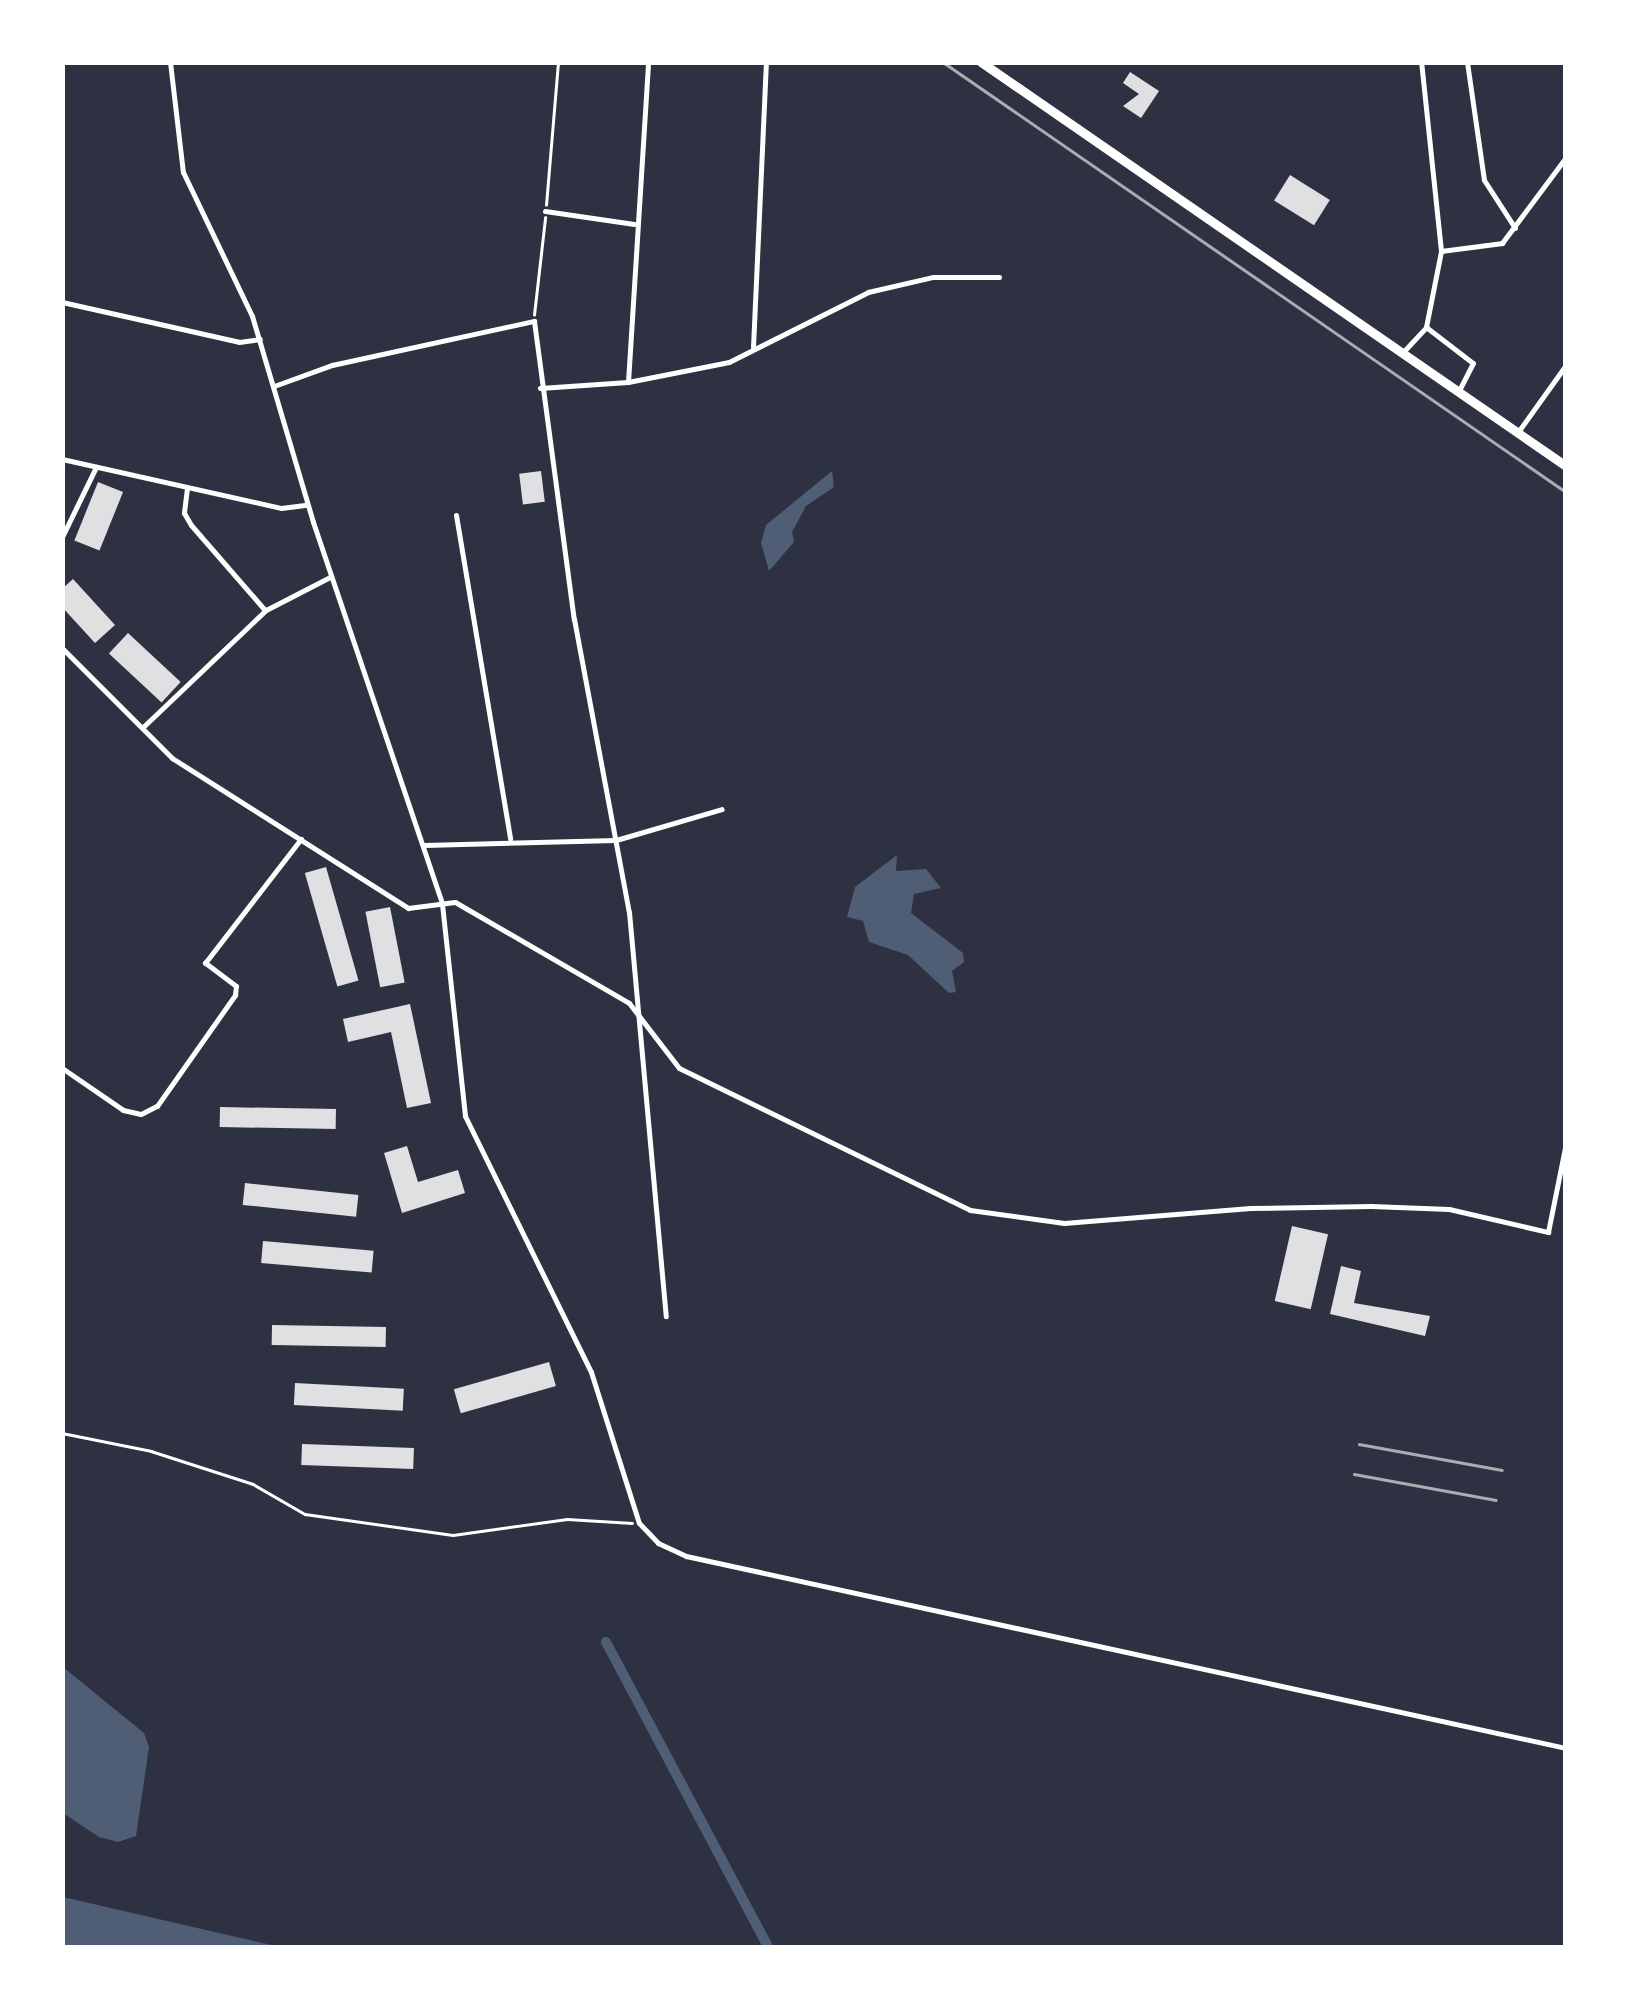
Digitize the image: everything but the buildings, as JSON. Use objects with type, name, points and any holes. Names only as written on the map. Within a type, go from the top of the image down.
[{"type":"main road","points":[[981,62],[1404,350],[1566,466]]},
{"type":"street","points":[[170,62],[183,172],[260,339],[307,505],[442,904],[465,1116],[580,1346],[639,1523],[658,1543],[686,1556],[1566,1748]]},
{"type":"street","points":[[628,382],[634,224],[648,62]]},
{"type":"street","points":[[753,347],[766,62]]},
{"type":"street","points":[[1404,350],[1426,327],[1441,252],[1421,62]]},
{"type":"street","points":[[1467,62],[1484,180],[1515,228]]},
{"type":"street","points":[[1441,252],[1498,245],[1515,228],[1566,156]]},
{"type":"street","points":[[545,212],[634,224]]},
{"type":"street","points":[[540,388],[628,382],[729,362],[753,347],[900,283],[999,277]]},
{"type":"street","points":[[62,302],[240,342],[260,339]]},
{"type":"street","points":[[274,386],[332,365],[534,321],[574,620],[616,840],[640,1012],[666,1316]]},
{"type":"street","points":[[1426,327],[1473,363],[1459,390]]},
{"type":"street","points":[[1518,432],[1566,365]]},
{"type":"street","points":[[62,459],[281,508],[307,505]]},
{"type":"street","points":[[62,537],[96,467]]},
{"type":"street","points":[[188,488],[184,512],[191,525],[266,610]]},
{"type":"street","points":[[456,515],[510,839]]},
{"type":"street","points":[[142,728],[266,610],[331,576]]},
{"type":"street","points":[[62,648],[172,758],[310,842],[408,908],[424,911],[455,902],[640,1012],[662,1054],[679,1068],[919,1188],[999,1216],[1064,1224],[1250,1208],[1371,1206],[1448,1210],[1548,1232],[1565,1148]]},
{"type":"street","points":[[424,844],[510,839],[616,840],[722,809]]},
{"type":"street","points":[[62,1068],[123,1110],[141,1114],[157,1106],[235,995],[236,986],[205,963],[302,838]]},
{"type":"path","points":[[534,321],[558,62]]},
{"type":"path","points":[[62,1433],[151,1451],[254,1484],[305,1514],[466,1536],[555,1520],[639,1523]]},
{"type":"water","points":[[832,471],[834,487],[806,506],[792,532],[794,542],[769,571],[761,543],[766,525]]},
{"type":"water","points":[[897,855],[896,871],[926,869],[941,888],[914,894],[911,913],[963,953],[964,962],[952,971],[956,992],[949,993],[908,955],[869,942],[863,921],[847,917],[855,887]]},
{"type":"water","points":[[63,1667],[144,1733],[149,1747],[136,1836],[118,1842],[99,1837],[63,1813]]},
{"type":"water","points":[[63,1897],[276,1946],[282,1947],[63,1947]]},
{"type":"waterway","points":[[606,1642],[769,1948]]},
{"type":"tram line","points":[[943,62],[1566,492]]},
{"type":"railway","points":[[1359,1444],[1502,1470]]},
{"type":"railway","points":[[1354,1474],[1496,1500]]}]
